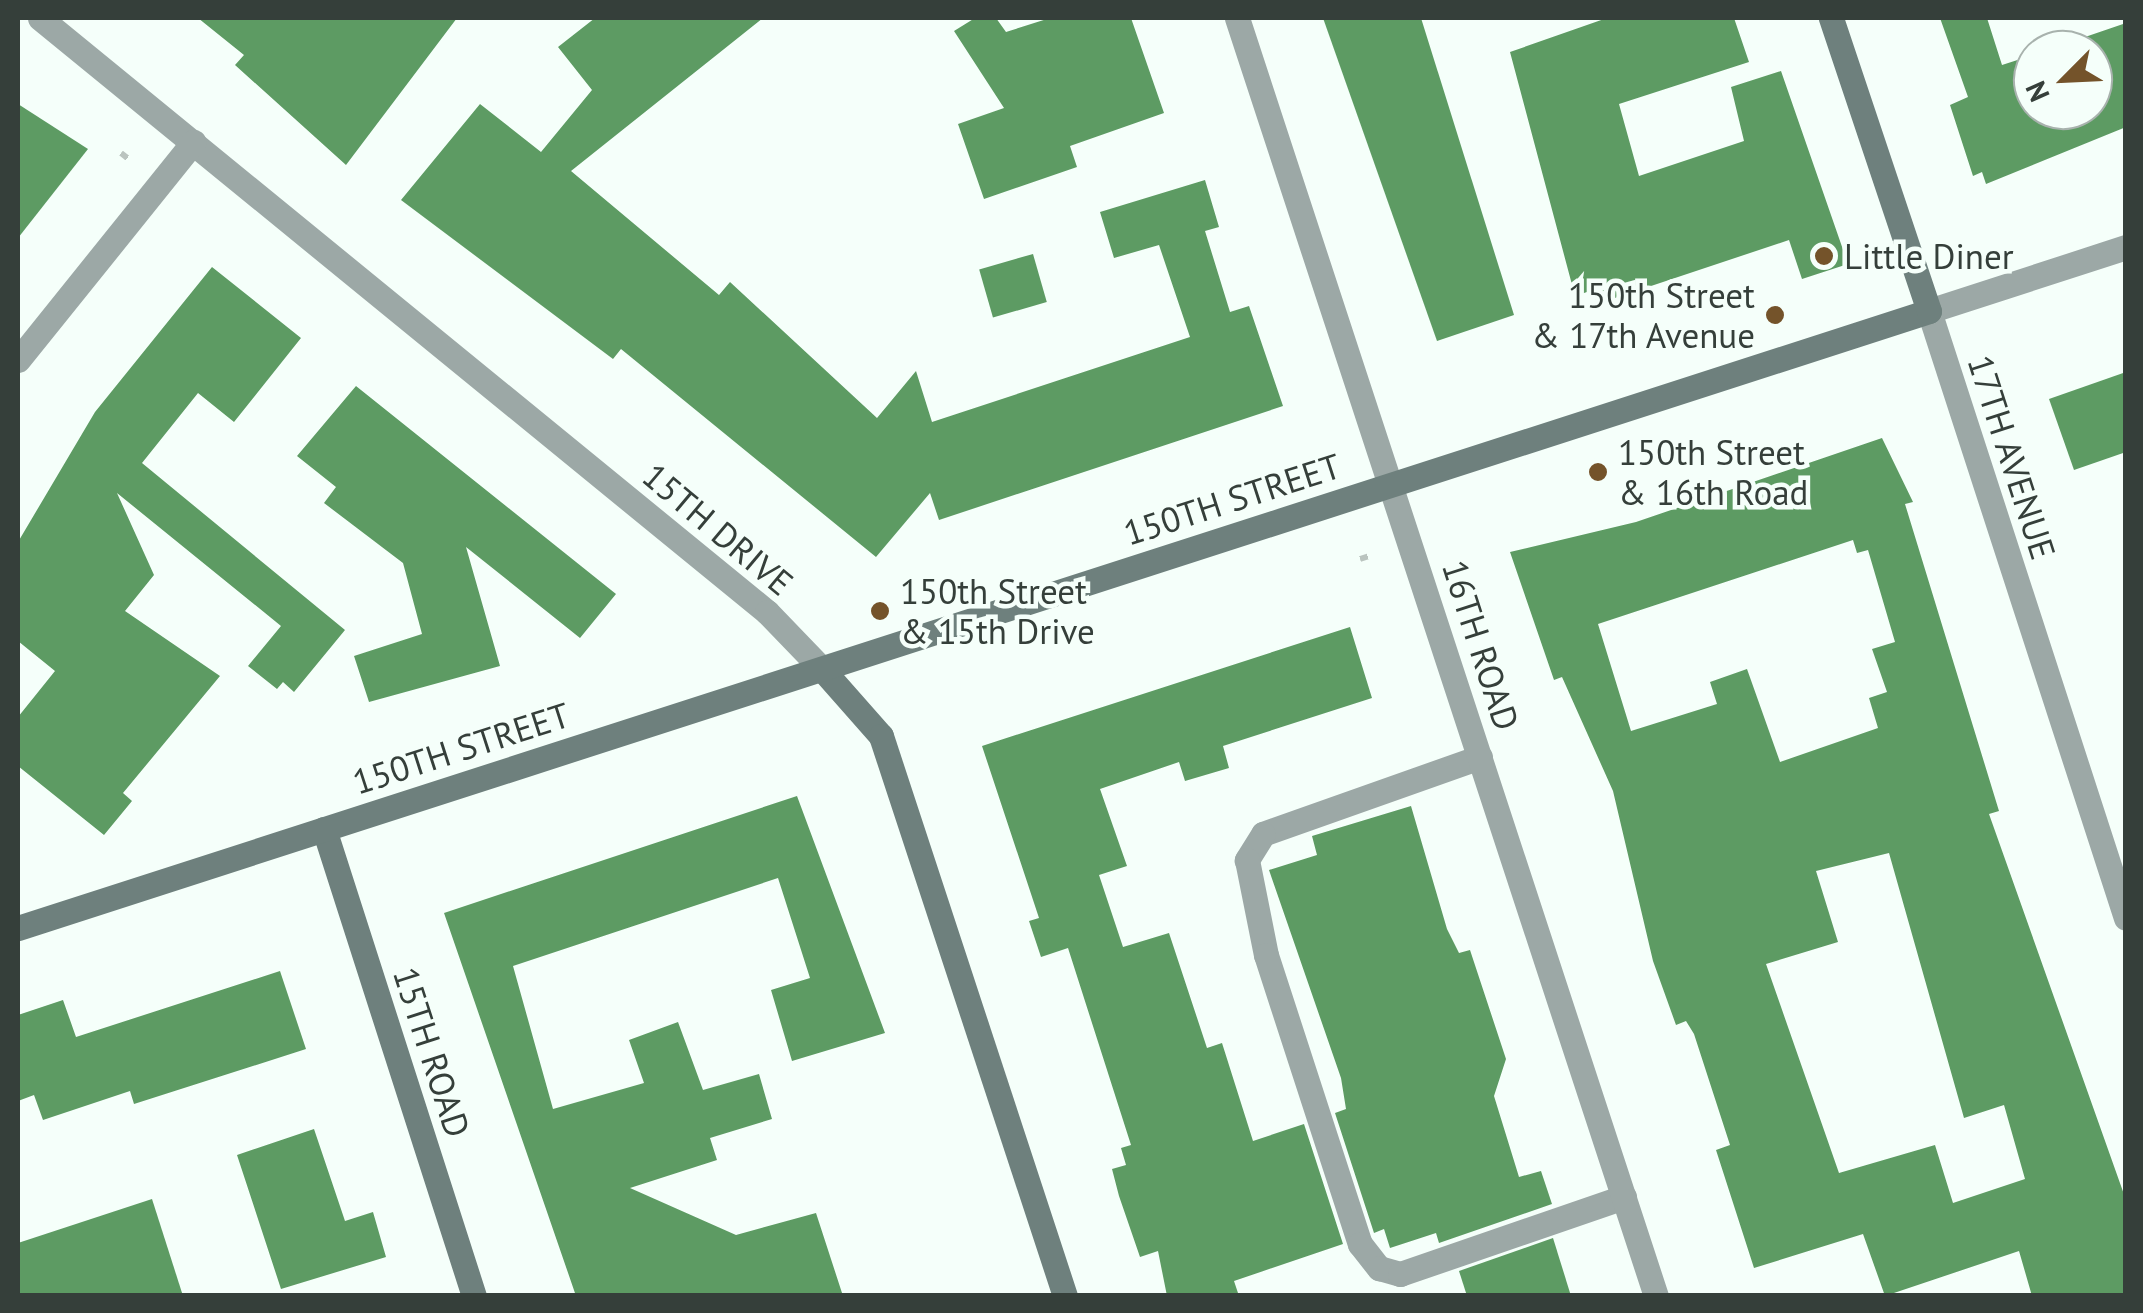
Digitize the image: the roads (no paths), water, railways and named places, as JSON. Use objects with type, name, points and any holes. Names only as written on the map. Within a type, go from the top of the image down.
[{"type":"street","name":"15TH DRIVE","points":[[40,18],[766,612],[881,736],[1065,1296]]},
{"type":"street","name":"16TH ROAD","points":[[1238,18],[1656,1296]]},
{"type":"street","name":"17TH AVENUE","points":[[1831,18],[2126,918]]},
{"type":"street","points":[[18,360],[193,142]]},
{"type":"street","name":"150TH STREET","points":[[18,928],[2126,247]]},
{"type":"street","points":[[1480,757],[1263,834],[1247,860],[1266,955],[1360,1244],[1379,1268],[1400,1274],[1624,1198]]},
{"type":"street","name":"15TH ROAD","points":[[324,829],[474,1296]]},
{"type":"place","name":"Little Diner","points":[[1824,256]]},
{"type":"place","name":"150th Street & 17th Avenue","points":[[1775,315]]},
{"type":"place","name":"150th Street & 16th Road","points":[[1598,472]]},
{"type":"place","name":"150th Street & 15th Drive","points":[[880,611]]}]
